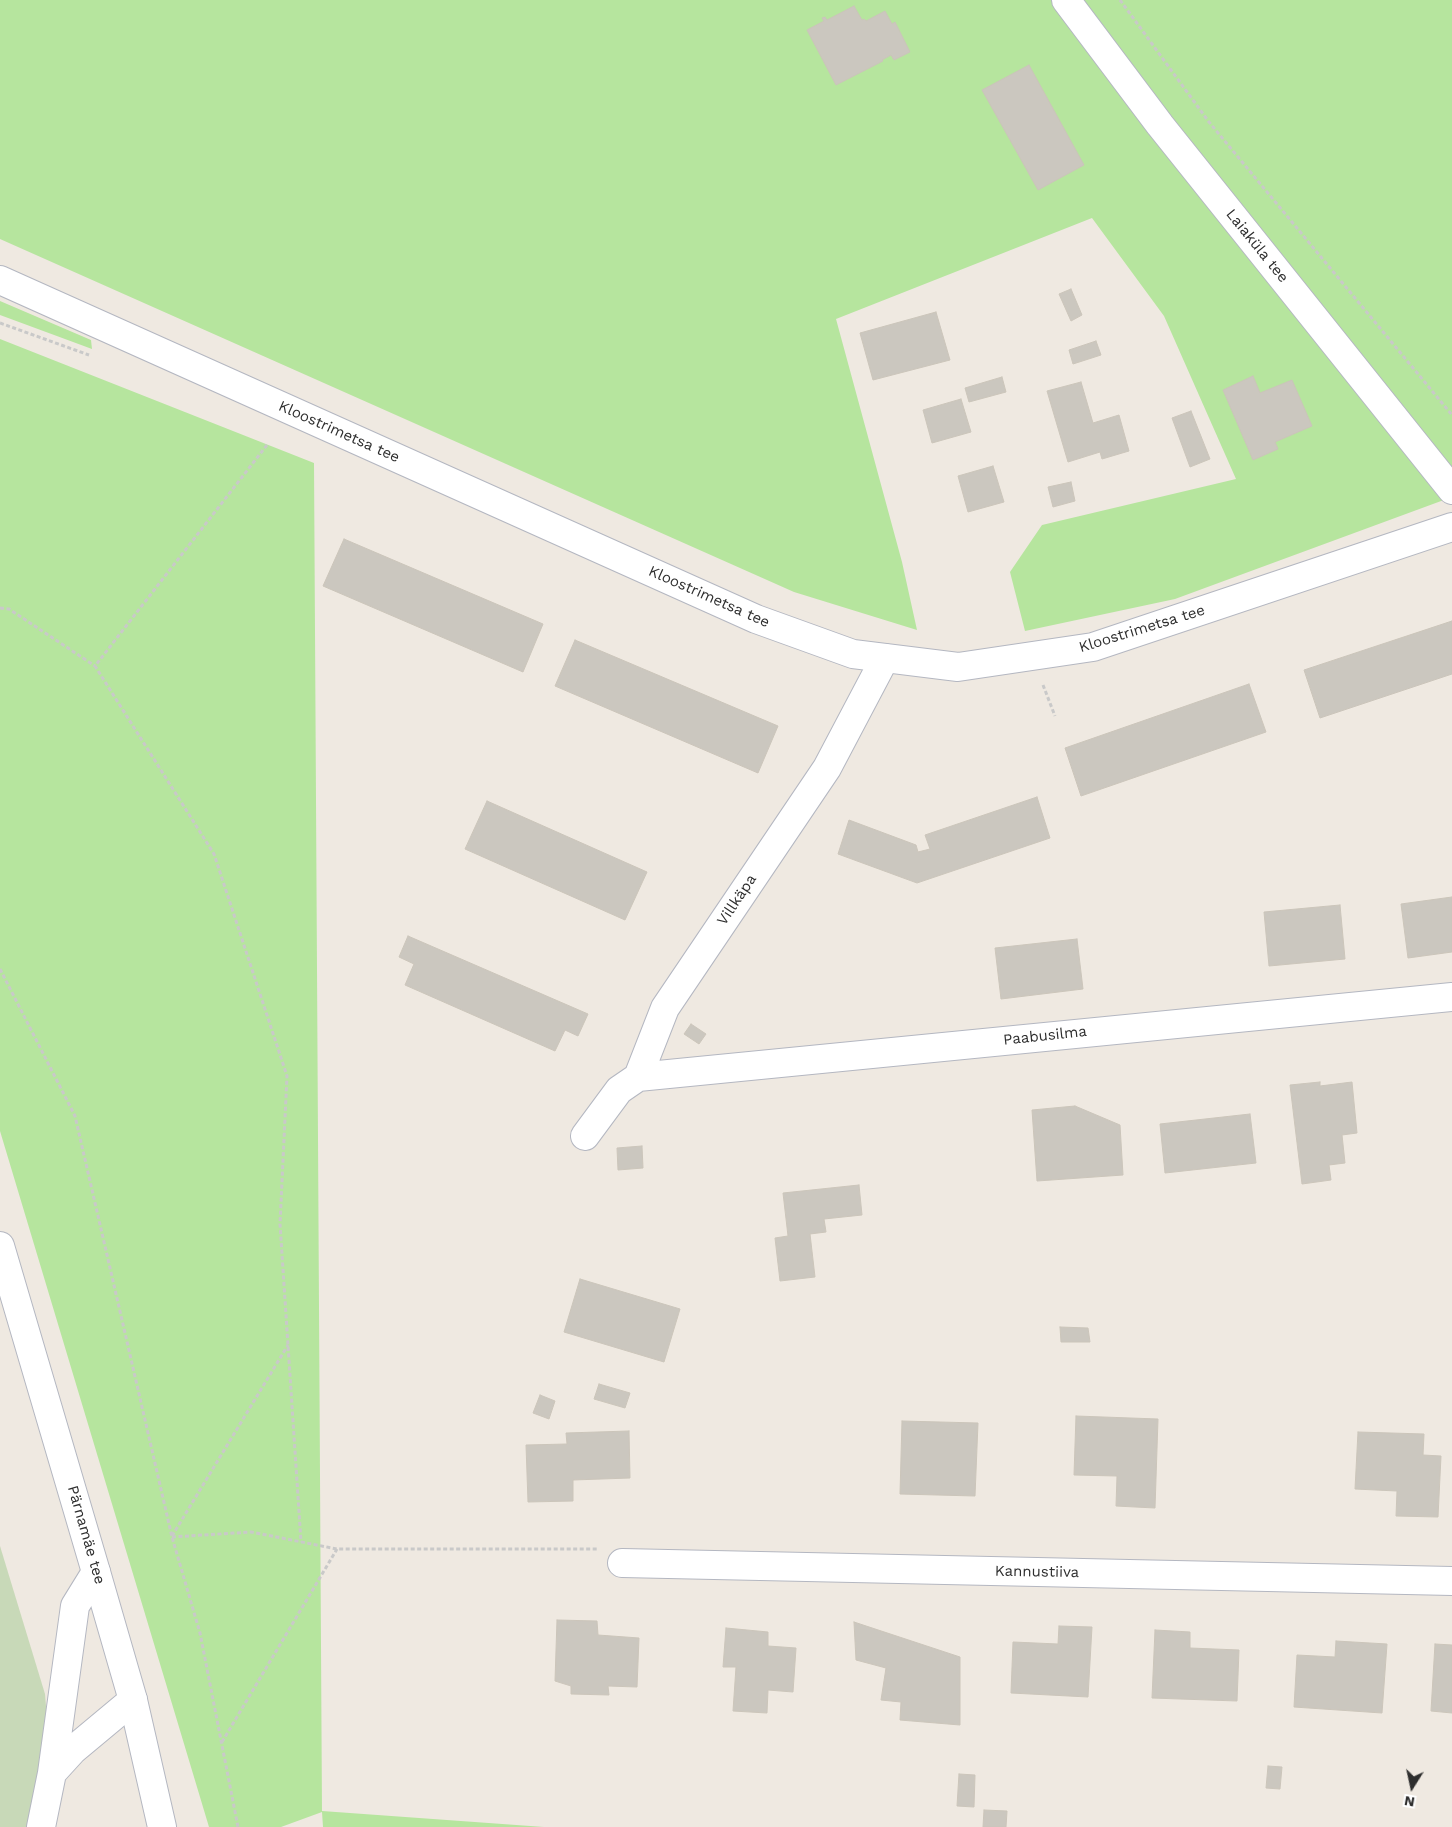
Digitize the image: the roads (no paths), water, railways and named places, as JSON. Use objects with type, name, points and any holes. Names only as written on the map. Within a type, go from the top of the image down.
[{"type":"street","name":"Laiaküla tee","points":[[1066,0],[1160,125],[1452,490]]},
{"type":"street","name":"Kloostrimetsa tee","points":[[0,280],[756,618],[853,654],[958,667],[1093,647],[1452,527]]},
{"type":"street","name":"Villkäpa","points":[[638,1077],[665,1008],[827,768],[885,658]]},
{"type":"street","name":"Paabusilma","points":[[638,1077],[1452,997]]},
{"type":"street","points":[[585,1136],[619,1090],[638,1077]]},
{"type":"street","name":"Pärnamäe tee","points":[[0,1246],[132,1700],[162,1827]]},
{"type":"street","name":"Kannustiiva","points":[[629,1563],[1452,1581]]},
{"type":"street","points":[[41,1827],[52,1772],[75,1606],[96,1572]]},
{"type":"street","points":[[52,1772],[74,1750],[132,1700]]}]
